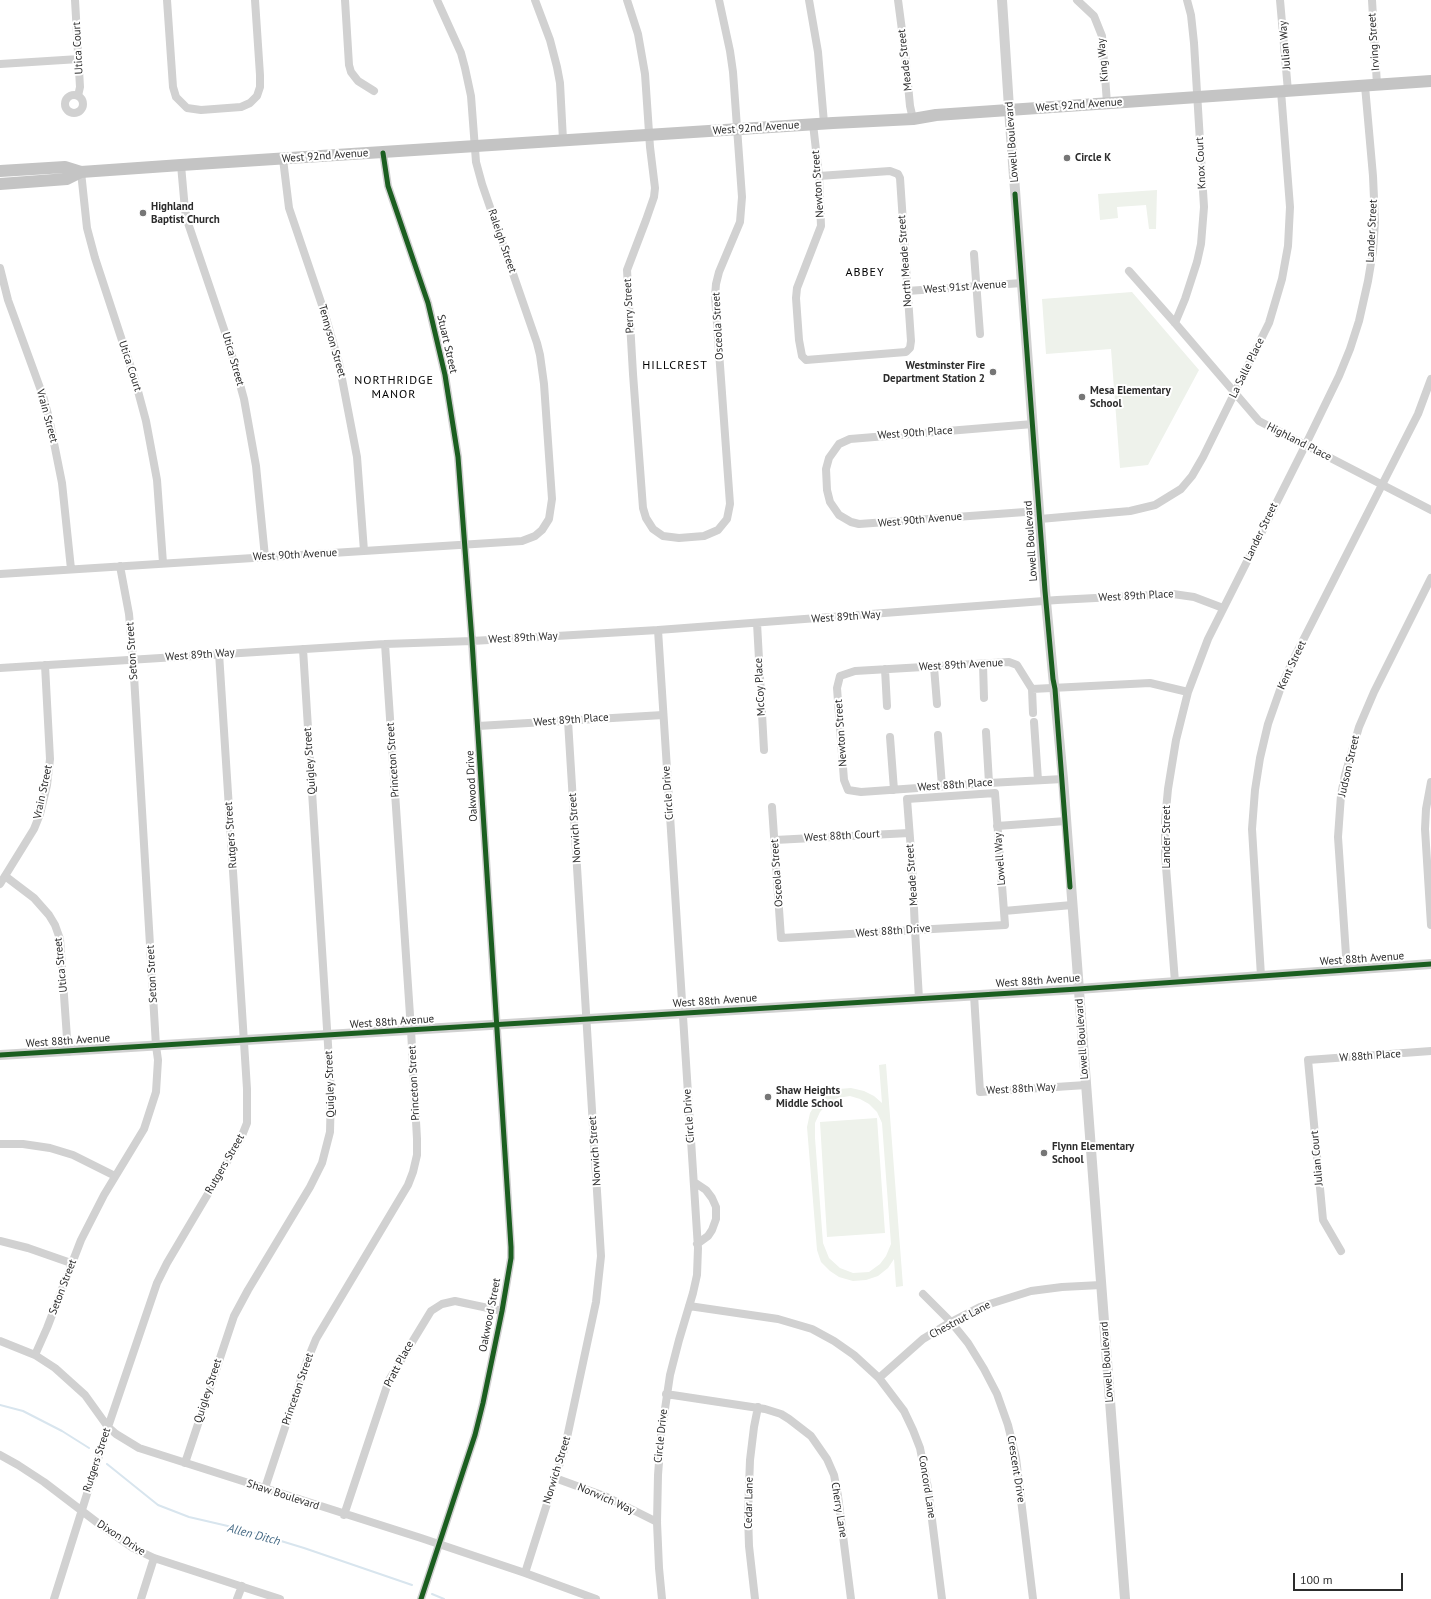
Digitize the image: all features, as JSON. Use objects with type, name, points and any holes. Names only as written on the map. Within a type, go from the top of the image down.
[{"type":"main road","name":"West 92nd Avenue","points":[[0,171],[65,167],[81,172],[181,166],[563,140],[913,119],[936,115],[1431,81]]},
{"type":"main road","name":"West 92nd Avenue","points":[[0,184],[67,179],[81,172]]},
{"type":"street","name":"Utica Court","points":[[75,0],[80,87],[78,96]]},
{"type":"street","points":[[168,0],[173,87],[176,97],[187,108],[201,110],[242,107],[254,98],[260,87],[255,0]]},
{"type":"street","points":[[345,0],[349,65],[351,72],[358,81],[374,91]]},
{"type":"street","name":"Raleigh Street","points":[[437,0],[461,53],[469,81],[476,162],[484,191],[540,354],[544,384],[551,486]]},
{"type":"street","points":[[535,0],[550,40],[557,67],[560,83],[563,140]]},
{"type":"street","name":"Perry Street","points":[[627,0],[638,34],[646,74],[649,135],[655,188],[654,197],[629,262],[627,281],[643,508],[649,524],[658,533],[667,537],[691,538]]},
{"type":"street","name":"Osceola Street","points":[[691,538],[709,535],[718,530],[724,523],[729,510],[729,476],[715,296],[719,272],[737,230],[741,215],[742,197],[738,129],[730,51],[719,0]]},
{"type":"street","name":"Newton Street","points":[[809,0],[818,52],[821,226],[797,288],[796,298],[800,352],[806,360],[902,352],[909,350]]},
{"type":"street","name":"Meade Street","points":[[898,0],[910,106],[913,119]]},
{"type":"street","name":"Lowell Boulevard","points":[[1002,0],[1046,601],[1052,679],[1055,689],[1063,779],[1125,1599]]},
{"type":"street","name":"King Way","points":[[1077,0],[1094,16],[1102,36],[1107,103]]},
{"type":"street","name":"Knox Court","points":[[1175,323],[1195,269],[1204,207],[1192,26],[1187,0]]},
{"type":"street","name":"Julian Way","points":[[1280,0],[1284,91]]},
{"type":"street","name":"Irving Street","points":[[1371,85],[1372,0]]},
{"type":"street","points":[[0,64],[79,60]]},
{"type":"street","name":"Lander Street","points":[[1174,982],[1165,854],[1165,821],[1172,760],[1183,709],[1208,639],[1305,446],[1350,349],[1368,281],[1373,252],[1375,204],[1371,85]]},
{"type":"street","name":"La Salle Place","points":[[1040,515],[1130,511],[1155,505],[1175,494],[1187,483],[1200,464],[1254,355],[1273,311],[1282,279],[1288,246],[1290,207],[1284,91]]},
{"type":"street","name":"Stuart Street","points":[[383,153],[386,179],[421,282],[445,375],[458,457],[465,545]]},
{"type":"street","name":"Tennyson Street","points":[[283,159],[289,208],[327,318],[341,370],[357,457],[364,551]]},
{"type":"street","name":"Utica Street","points":[[181,166],[188,223],[228,341],[244,399],[256,466],[265,557]]},
{"type":"street","name":"North Meade Street","points":[[819,176],[890,171],[896,172],[900,178],[911,341],[909,350]]},
{"type":"street","name":"Utica Court","points":[[81,172],[87,228],[93,253],[135,380],[146,421],[156,480],[163,563]]},
{"type":"street","points":[[974,254],[980,334]]},
{"type":"street","name":"Vrain Street","points":[[0,268],[8,300],[43,396],[49,418],[62,483],[71,570]]},
{"type":"street","name":"Highland Place","points":[[1129,271],[1255,417],[1263,424],[1431,510]]},
{"type":"street","name":"West 91st Avenue","points":[[907,291],[1022,283]]},
{"type":"street","name":"Kent Street","points":[[1261,976],[1252,844],[1254,802],[1260,758],[1268,724],[1281,687],[1293,660],[1418,414],[1431,379]]},
{"type":"street","name":"West 90th Place","points":[[827,481],[827,463],[831,452],[839,444],[850,439],[1033,424]]},
{"type":"street","name":"West 90th Avenue","points":[[827,481],[828,496],[834,509],[845,519],[859,524],[1040,515]]},
{"type":"street","name":"West 90th Avenue","points":[[0,574],[522,541],[535,536],[542,530],[549,519],[552,498],[551,486]]},
{"type":"street","name":"Oakwood Drive","points":[[465,545],[478,726],[496,1025]]},
{"type":"street","name":"Seton Street","points":[[35,1355],[50,1322],[72,1263],[93,1216],[115,1176],[144,1129],[154,1100],[158,1074],[133,659],[129,614],[120,566]]},
{"type":"street","name":"Judson Street","points":[[1347,970],[1338,837],[1344,775],[1359,727],[1374,692],[1431,578]]},
{"type":"street","name":"West 89th Place","points":[[1046,601],[1173,594],[1194,597],[1223,608]]},
{"type":"street","name":"West 89th Way","points":[[0,668],[219,653],[472,641],[658,630],[1046,601]]},
{"type":"street","name":"McCoy Place","points":[[757,623],[764,750]]},
{"type":"street","name":"Circle Drive","points":[[658,630],[697,1244],[697,1275],[666,1394],[659,1456],[657,1522],[658,1568],[662,1599]]},
{"type":"street","name":"Princeton Street","points":[[265,1488],[307,1361],[316,1339],[404,1193],[413,1172],[417,1155],[411,1030],[386,644]]},
{"type":"street","name":"Quigley Street","points":[[185,1463],[234,1316],[310,1187],[322,1163],[328,1142],[332,1115],[303,649]]},
{"type":"street","name":"Rutgers Street","points":[[54,1599],[108,1426],[157,1283],[167,1263],[245,1131],[248,1110],[219,653]]},
{"type":"street","name":"West 89th Avenue","points":[[840,676],[855,671],[1009,662],[1017,665],[1032,689]]},
{"type":"street","points":[[983,664],[984,698]]},
{"type":"street","name":"Vrain Street","points":[[0,884],[34,829],[40,814],[47,785],[50,759],[46,665]]},
{"type":"street","points":[[934,667],[937,704]]},
{"type":"street","points":[[885,669],[888,706]]},
{"type":"street","name":"Newton Street","points":[[840,676],[837,688],[844,780],[848,790]]},
{"type":"street","points":[[1033,713],[1032,689],[1150,683],[1188,692]]},
{"type":"street","name":"West 89th Place","points":[[478,726],[663,715]]},
{"type":"street","name":"Norwich Street","points":[[525,1573],[565,1447],[596,1302],[601,1256],[568,721]]},
{"type":"street","points":[[1034,722],[1038,780]]},
{"type":"street","points":[[986,732],[989,783]]},
{"type":"street","points":[[938,735],[942,786]]},
{"type":"street","points":[[890,737],[894,790]]},
{"type":"street","name":"West 88th Place","points":[[848,790],[861,792],[1063,779]]},
{"type":"street","points":[[1431,782],[1426,809],[1425,829],[1431,925]]},
{"type":"street","name":"Lowell Way","points":[[907,799],[995,793],[1005,924]]},
{"type":"street","name":"Meade Street","points":[[907,799],[919,999]]},
{"type":"street","name":"Osceola Street","points":[[772,807],[781,938]]},
{"type":"street","points":[[997,826],[1066,821]]},
{"type":"street","name":"West 88th Court","points":[[775,840],[909,833]]},
{"type":"street","name":"Utica Street","points":[[5,876],[34,898],[49,915],[55,925],[60,939],[68,1052]]},
{"type":"street","points":[[1004,910],[1072,905]]},
{"type":"street","name":"West 88th Drive","points":[[781,938],[1005,924]]},
{"type":"street","name":"West 88th Avenue","points":[[0,1055],[1078,989],[1431,964]]},
{"type":"street","name":"West 88th Way","points":[[974,995],[980,1092],[1086,1085]]},
{"type":"street","name":"Oakwood Street","points":[[421,1599],[475,1434],[502,1310],[510,1258],[511,1247],[496,1025]]},
{"type":"street","name":"W 88th Place","points":[[1308,1060],[1431,1051]]},
{"type":"street","name":"Julian Court","points":[[1308,1060],[1323,1220],[1341,1251]]},
{"type":"street","points":[[0,1144],[23,1144],[50,1148],[73,1155],[115,1176]]},
{"type":"street","points":[[694,1182],[706,1190],[716,1207],[716,1219],[712,1230],[708,1236],[697,1244]]},
{"type":"street","points":[[0,1241],[28,1248],[72,1263]]},
{"type":"street","name":"Chestnut Lane","points":[[879,1378],[923,1339],[980,1307],[1031,1292],[1062,1287],[1101,1285]]},
{"type":"street","name":"Crescent Drive","points":[[923,1294],[951,1322],[968,1343],[997,1394],[1008,1425],[1016,1458],[1033,1599]]},
{"type":"street","name":"Pratt Place","points":[[344,1514],[389,1380],[417,1331],[431,1311],[442,1304],[455,1302],[502,1310]]},
{"type":"street","name":"Concord Lane","points":[[689,1306],[778,1319],[812,1329],[834,1341],[854,1355],[879,1378],[904,1411],[920,1448],[928,1488],[942,1599]]},
{"type":"street","name":"Shaw Boulevard","points":[[0,1341],[35,1355],[55,1368],[77,1386],[108,1426],[122,1439],[139,1448],[525,1573],[596,1599]]},
{"type":"street","name":"Cherry Lane","points":[[666,1394],[758,1407],[781,1414],[811,1436],[827,1459],[834,1475],[851,1599]]},
{"type":"street","name":"Cedar Lane","points":[[755,1599],[749,1546],[748,1506],[750,1460],[758,1407]]},
{"type":"street","name":"Dixon Drive","points":[[0,1455],[29,1472],[133,1548],[154,1558],[280,1599]]},
{"type":"street","name":"Norwich Way","points":[[555,1478],[590,1490],[657,1522]]},
{"type":"street","points":[[142,1599],[154,1558]]},
{"type":"street","points":[[237,1599],[242,1586]]},
{"type":"shaded area","points":[[1157,190],[1156,229],[1149,229],[1146,205],[1117,207],[1118,218],[1100,220],[1098,194]]},
{"type":"shaded area","points":[[1132,292],[1199,370],[1148,465],[1120,468],[1111,349],[1046,354],[1042,299]]},
{"type":"shaded area","points":[[886,1064],[903,1286],[896,1287],[894,1259],[888,1268],[878,1276],[866,1280],[853,1281],[839,1277],[821,1262],[817,1250],[807,1127],[810,1113],[815,1105],[821,1098],[839,1089],[851,1088],[864,1091],[874,1096],[882,1103],[879,1065]],"holes":[[[850,1096],[869,1104],[877,1112],[882,1123],[891,1244],[886,1256],[880,1264],[869,1272],[853,1273],[840,1268],[829,1258],[823,1243],[815,1123],[820,1112],[828,1103],[838,1098]]]},
{"type":"shaded area","points":[[877,1118],[885,1233],[827,1237],[820,1122]]},
{"type":"waterway","name":"Allen Ditch","points":[[0,1405],[23,1411],[62,1431],[89,1448]]},
{"type":"waterway","name":"Allen Ditch","points":[[107,1464],[158,1505],[189,1517],[245,1530],[304,1548],[412,1585]]},
{"type":"waterway","name":"Allen Ditch","points":[[432,1594],[444,1599]]},
{"type":"cycle path","points":[[383,153],[388,186],[428,303],[445,375],[458,457],[472,641],[511,1247],[511,1258],[502,1311],[475,1435],[421,1599]]},
{"type":"cycle path","points":[[1015,194],[1045,591],[1055,689],[1070,887]]},
{"type":"cycle path","points":[[0,1055],[1078,989],[1431,964]]},
{"type":"place","name":"Circle K","points":[[1067,158]]},
{"type":"place","name":"Highland Baptist Church","points":[[143,213]]},
{"type":"place","name":"Westminster Fire Department Station 2","points":[[993,372]]},
{"type":"place","name":"Mesa Elementary School","points":[[1082,397]]},
{"type":"place","name":"Shaw Heights Middle School","points":[[768,1097]]},
{"type":"place","name":"Flynn Elementary School","points":[[1044,1153]]},
{"type":"district","name":"ABBEY","points":[[865,273]]},
{"type":"district","name":"HILLCREST","points":[[675,366]]},
{"type":"district","name":"NORTHRIDGE MANOR","points":[[394,388]]}]
